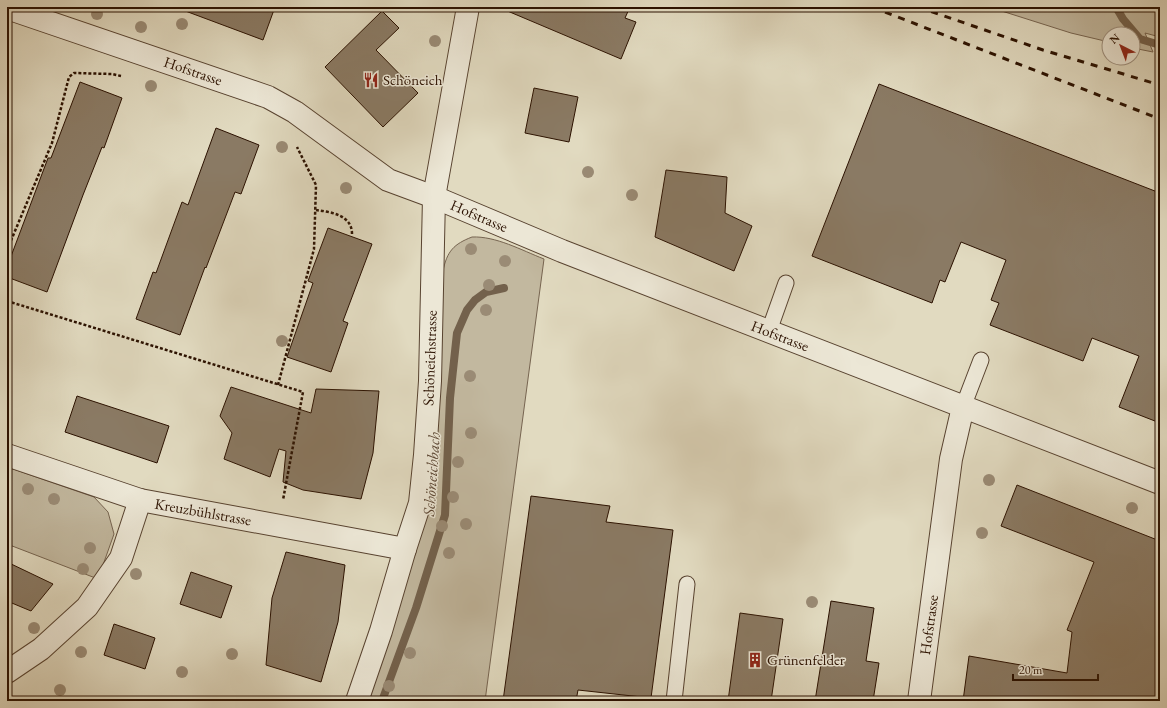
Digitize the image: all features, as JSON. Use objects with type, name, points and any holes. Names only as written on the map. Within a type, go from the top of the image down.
[{"type":"street","name":"Schöneichstrasse","points":[[357,701],[381,631],[420,503],[426,455],[430,381],[434,197],[468,7]]},
{"type":"street","name":"Hofstrasse","points":[[7,8],[268,97],[295,112],[388,180],[434,197],[562,250],[1160,483]]},
{"type":"street","name":"Hofstrasse","points":[[919,701],[952,459],[963,407]]},
{"type":"street","name":"Kreuzbühlstrasse","points":[[7,455],[140,500],[405,549]]},
{"type":"street","points":[[7,672],[41,649],[87,607],[120,558],[140,500]]},
{"type":"lane","points":[[769,331],[786,283]]},
{"type":"lane","points":[[963,407],[981,360]]},
{"type":"lane","points":[[674,701],[687,584]]},
{"type":"path","points":[[7,250],[52,144],[69,77],[74,73],[112,74],[128,78]]},
{"type":"path","points":[[278,385],[314,249],[316,185],[296,144]]},
{"type":"path","points":[[316,210],[334,213],[346,219],[352,229],[352,234]]},
{"type":"path","points":[[7,301],[303,392],[279,526]]},
{"type":"shaded area","points":[[989,7],[1160,7],[1160,37],[1145,33],[1153,52],[1141,50],[1141,26],[1101,26],[1101,40],[1071,33]]},
{"type":"shaded area","points":[[472,237],[481,237],[499,241],[544,259],[485,701],[364,701],[432,499],[443,271],[449,253],[452,249],[460,242]]},
{"type":"shaded area","points":[[7,467],[94,497],[108,512],[114,534],[98,579],[7,544]]},
{"type":"building","points":[[180,7],[275,7],[263,40],[180,9]]},
{"type":"building","points":[[498,7],[630,7],[625,18],[636,22],[621,59]]},
{"type":"building","name":"Schöneich","points":[[382,11],[399,28],[376,50],[418,93],[383,127],[325,67]]},
{"type":"building","points":[[80,82],[122,98],[104,148],[102,147],[83,195],[47,292],[7,277],[7,267],[48,158],[51,158]]},
{"type":"building","points":[[879,84],[1160,193],[1160,423],[1119,407],[1139,356],[1092,338],[1083,361],[990,325],[999,303],[991,300],[1006,260],[961,242],[945,282],[940,280],[932,303],[812,256]]},
{"type":"building","points":[[534,88],[578,97],[569,142],[525,133]]},
{"type":"building","points":[[216,128],[259,145],[241,194],[235,192],[180,335],[136,319],[153,272],[156,273],[182,202],[188,205]]},
{"type":"building","points":[[666,170],[727,177],[725,213],[752,226],[734,271],[655,237]]},
{"type":"building","points":[[328,228],[372,244],[343,321],[348,323],[331,372],[287,357],[313,283],[308,281]]},
{"type":"building","points":[[231,387],[311,413],[316,389],[379,391],[373,453],[361,499],[303,490],[283,482],[286,451],[279,449],[270,477],[224,459],[232,433],[220,416]]},
{"type":"building","points":[[77,396],[169,426],[157,463],[65,432]]},
{"type":"building","points":[[1017,485],[1160,541],[1160,701],[963,701],[969,656],[1067,673],[1072,632],[1067,630],[1094,562],[1001,526]]},
{"type":"building","points":[[531,496],[610,506],[606,522],[673,530],[651,698],[578,690],[576,701],[503,701]]},
{"type":"building","points":[[286,552],[345,565],[338,622],[321,682],[266,665],[272,598]]},
{"type":"building","points":[[7,562],[53,584],[31,611],[7,601]]},
{"type":"building","points":[[191,572],[232,586],[221,618],[180,604]]},
{"type":"building","points":[[831,601],[874,608],[866,661],[879,663],[873,701],[815,701]]},
{"type":"building","name":"Grünenfelder","points":[[740,613],[783,619],[771,701],[728,701]]},
{"type":"building","points":[[114,624],[155,638],[145,669],[104,655]]},
{"type":"waterway","points":[[1116,7],[1123,19],[1140,39],[1160,45]]},
{"type":"waterway","name":"Schöneichbach","points":[[382,701],[416,608],[445,515],[450,398],[457,333],[467,310],[475,300],[486,292],[504,288]]},
{"type":"railway","points":[[872,7],[1160,119]]},
{"type":"railway","points":[[918,7],[1043,50],[1160,85]]},
{"type":"place","name":"Schöneich","points":[[371,80]]},
{"type":"place","name":"Grünenfelder","points":[[755,660]]}]
